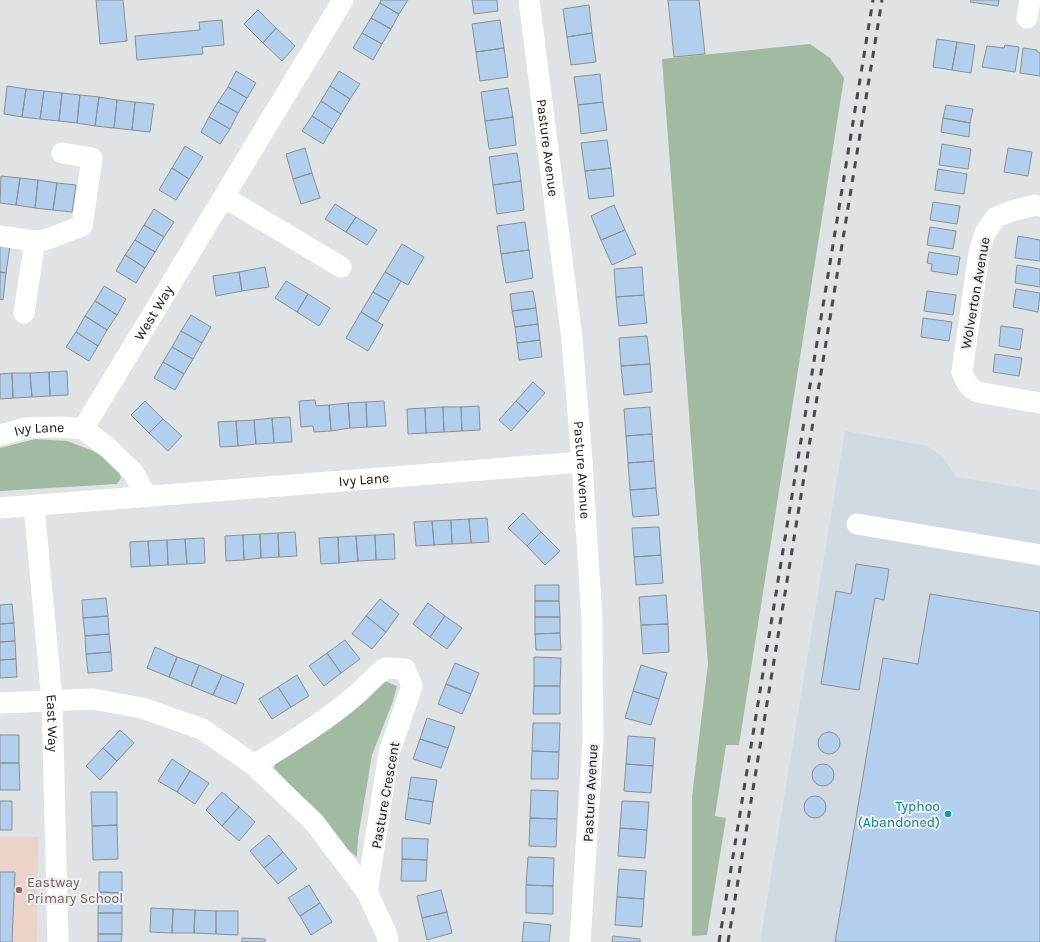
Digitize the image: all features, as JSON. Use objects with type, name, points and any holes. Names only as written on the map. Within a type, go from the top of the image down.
[{"type":"street","name":"West Way","points":[[83,429],[343,0]]},
{"type":"street","name":"Pasture Avenue","points":[[529,0],[572,339],[582,462],[592,620],[593,740],[580,942]]},
{"type":"street","points":[[0,236],[34,241],[45,240],[82,226],[92,158],[62,153]]},
{"type":"street","points":[[224,197],[341,267]]},
{"type":"street","name":"Wolverton Avenue","points":[[1040,206],[1035,205],[996,217],[985,233],[979,254],[962,372],[965,381],[977,392],[1040,403]]},
{"type":"street","points":[[24,313],[34,241]]},
{"type":"street","name":"Ivy Lane","points":[[0,435],[26,428],[60,427],[83,429],[106,446],[133,472],[146,495]]},
{"type":"street","name":"Ivy Lane","points":[[0,508],[146,495],[582,462]]},
{"type":"street","name":"East Way","points":[[34,506],[52,700],[58,942]]},
{"type":"street","points":[[857,524],[1040,555]]},
{"type":"street","name":"Pasture Crescent","points":[[254,764],[301,736],[356,695],[385,668],[405,669],[412,686],[389,753],[368,892]]},
{"type":"street","points":[[0,703],[93,699],[142,708],[202,729],[254,764],[314,822],[368,892],[387,935],[388,942]]},
{"type":"shaded area","points":[[845,431],[927,446],[943,457],[956,477],[1040,491],[1040,942],[760,942]]},
{"type":"shaded area","name":"Eastway Primary School","points":[[0,837],[38,837],[37,942],[0,942]]},
{"type":"green space","points":[[810,44],[830,58],[844,78],[739,745],[726,745],[715,816],[726,818],[707,935],[692,936],[692,797],[708,664],[662,59]]},
{"type":"green space","points":[[35,439],[67,441],[91,450],[117,464],[121,478],[117,484],[0,491],[0,448]]},
{"type":"green space","points":[[382,680],[397,686],[393,701],[372,755],[358,838],[357,857],[347,849],[320,816],[274,768],[276,761]]},
{"type":"building","points":[[96,0],[123,0],[127,41],[100,44]]},
{"type":"building","points":[[381,0],[408,0],[399,14],[380,3]]},
{"type":"building","points":[[472,0],[497,0],[498,11],[474,14]]},
{"type":"building","points":[[668,0],[699,0],[705,54],[674,57]]},
{"type":"building","points":[[971,0],[999,0],[998,6],[970,2]]},
{"type":"building","points":[[380,3],[399,14],[391,29],[371,18]]},
{"type":"building","points":[[589,5],[592,33],[567,37],[563,9]]},
{"type":"building","points":[[258,10],[276,28],[263,43],[244,24]]},
{"type":"building","points":[[371,18],[391,29],[382,44],[362,33]]},
{"type":"building","points":[[222,20],[224,45],[202,47],[203,54],[137,60],[135,36],[200,30],[199,22]]},
{"type":"building","points":[[500,20],[504,48],[476,52],[472,24]]},
{"type":"building","points":[[276,28],[295,46],[282,61],[263,43]]},
{"type":"building","points":[[362,33],[382,44],[373,60],[353,48]]},
{"type":"building","points":[[592,33],[596,62],[571,65],[567,37]]},
{"type":"building","points":[[937,39],[957,42],[952,70],[933,67]]},
{"type":"building","points":[[957,42],[975,45],[971,73],[952,70]]},
{"type":"building","points":[[1005,45],[1019,47],[1015,72],[982,67],[987,46],[1004,48]]},
{"type":"building","points":[[504,48],[508,77],[480,81],[476,52]]},
{"type":"building","points":[[1023,48],[1037,50],[1037,52],[1040,53],[1040,76],[1020,73]]},
{"type":"building","points":[[236,71],[256,83],[247,98],[228,87]]},
{"type":"building","points":[[339,71],[360,84],[350,99],[330,86]]},
{"type":"building","points":[[600,74],[603,102],[578,105],[574,77]]},
{"type":"building","points":[[7,86],[26,89],[22,117],[4,114]]},
{"type":"building","points":[[330,86],[350,99],[341,114],[321,101]]},
{"type":"building","points":[[228,87],[247,98],[238,113],[218,102]]},
{"type":"building","points":[[508,88],[513,117],[485,121],[481,92]]},
{"type":"building","points":[[26,89],[44,91],[40,119],[22,117]]},
{"type":"building","points":[[44,91],[62,93],[59,121],[40,119]]},
{"type":"building","points":[[62,93],[80,95],[77,123],[59,121]]},
{"type":"building","points":[[80,95],[99,97],[95,126],[77,123]]},
{"type":"building","points":[[99,97],[117,100],[114,128],[95,126]]},
{"type":"building","points":[[117,100],[135,102],[132,130],[114,128]]},
{"type":"building","points":[[321,101],[341,114],[332,129],[312,116]]},
{"type":"building","points":[[135,102],[154,104],[150,132],[132,130]]},
{"type":"building","points":[[218,102],[238,113],[230,129],[209,117]]},
{"type":"building","points":[[603,102],[607,130],[581,134],[578,105]]},
{"type":"building","points":[[946,105],[973,109],[970,123],[943,118]]},
{"type":"building","points":[[312,116],[332,129],[323,144],[302,131]]},
{"type":"building","points":[[209,117],[230,129],[220,144],[201,132]]},
{"type":"building","points":[[513,117],[516,145],[489,149],[485,121]]},
{"type":"building","points":[[943,118],[970,123],[969,137],[941,132]]},
{"type":"building","points":[[607,140],[611,168],[585,171],[581,143]]},
{"type":"building","points":[[942,144],[971,149],[968,169],[939,165]]},
{"type":"building","points":[[185,146],[203,157],[189,179],[172,168]]},
{"type":"building","points":[[305,148],[312,173],[293,179],[286,154]]},
{"type":"building","points":[[1008,148],[1032,152],[1028,176],[1004,172]]},
{"type":"building","points":[[517,153],[521,181],[493,185],[489,157]]},
{"type":"building","points":[[172,168],[189,179],[176,200],[159,190]]},
{"type":"building","points":[[611,168],[614,196],[589,199],[585,171]]},
{"type":"building","points":[[938,169],[967,174],[964,194],[935,190]]},
{"type":"building","points":[[312,173],[320,198],[301,204],[293,179]]},
{"type":"building","points":[[1,176],[20,178],[16,205],[0,203]]},
{"type":"building","points":[[20,178],[38,180],[35,208],[16,205]]},
{"type":"building","points":[[38,180],[57,183],[53,210],[35,208]]},
{"type":"building","points":[[521,181],[524,210],[497,214],[493,185]]},
{"type":"building","points":[[57,183],[76,185],[72,212],[53,210]]},
{"type":"building","points":[[933,202],[960,206],[957,224],[930,220]]},
{"type":"building","points":[[335,204],[356,217],[346,232],[325,219]]},
{"type":"building","points":[[614,205],[625,230],[601,240],[591,216]]},
{"type":"building","points":[[154,209],[174,222],[164,237],[144,225]]},
{"type":"building","points":[[356,217],[377,230],[367,245],[346,232]]},
{"type":"building","points":[[525,222],[529,250],[501,254],[497,226]]},
{"type":"building","points":[[144,225],[164,237],[155,252],[135,240]]},
{"type":"building","points":[[930,227],[956,231],[953,249],[927,245]]},
{"type":"building","points":[[625,230],[636,254],[612,265],[601,240]]},
{"type":"building","points":[[1018,236],[1040,240],[1040,261],[1015,258]]},
{"type":"building","points":[[135,240],[155,252],[145,268],[125,255]]},
{"type":"building","points":[[402,244],[424,257],[408,285],[385,272]]},
{"type":"building","points":[[0,245],[10,246],[6,273],[0,272]]},
{"type":"building","points":[[529,250],[533,278],[506,283],[501,254]]},
{"type":"building","points":[[929,252],[960,257],[957,275],[931,271],[932,264],[927,263]]},
{"type":"building","points":[[125,255],[145,268],[136,283],[116,271]]},
{"type":"building","points":[[1017,265],[1040,269],[1040,287],[1015,283]]},
{"type":"building","points":[[265,267],[269,287],[242,291],[239,272]]},
{"type":"building","points":[[642,267],[644,295],[616,297],[614,269]]},
{"type":"building","points":[[0,272],[6,273],[3,300],[0,299]]},
{"type":"building","points":[[239,272],[242,291],[216,296],[213,276]]},
{"type":"building","points":[[385,272],[401,281],[389,301],[373,292]]},
{"type":"building","points":[[286,281],[308,294],[297,312],[275,298]]},
{"type":"building","points":[[104,286],[126,299],[117,315],[95,301]]},
{"type":"building","points":[[1016,289],[1040,293],[1038,312],[1013,307]]},
{"type":"building","points":[[533,291],[536,308],[512,311],[510,294]]},
{"type":"building","points":[[927,291],[956,295],[953,315],[924,311]]},
{"type":"building","points":[[373,292],[389,301],[377,322],[361,312]]},
{"type":"building","points":[[308,294],[330,308],[319,326],[297,312]]},
{"type":"building","points":[[644,295],[647,323],[619,326],[616,297]]},
{"type":"building","points":[[95,301],[117,315],[107,330],[85,316]]},
{"type":"building","points":[[536,308],[538,324],[515,327],[512,311]]},
{"type":"building","points":[[361,312],[383,325],[368,351],[346,338]]},
{"type":"building","points":[[191,315],[211,327],[202,343],[181,331]]},
{"type":"building","points":[[85,316],[107,330],[98,346],[76,332]]},
{"type":"building","points":[[923,318],[952,322],[949,341],[921,337]]},
{"type":"building","points":[[538,324],[540,340],[517,343],[515,327]]},
{"type":"building","points":[[1001,326],[1023,329],[1020,350],[999,346]]},
{"type":"building","points":[[181,331],[202,343],[193,359],[172,347]]},
{"type":"building","points":[[76,332],[98,346],[89,361],[66,347]]},
{"type":"building","points":[[647,336],[650,364],[621,366],[619,338]]},
{"type":"building","points":[[540,340],[542,357],[519,360],[517,343]]},
{"type":"building","points":[[172,347],[193,359],[184,374],[163,362]]},
{"type":"building","points":[[995,354],[1022,358],[1019,376],[993,372]]},
{"type":"building","points":[[163,362],[184,374],[175,390],[154,378]]},
{"type":"building","points":[[650,364],[652,392],[624,395],[621,366]]},
{"type":"building","points":[[67,371],[68,395],[50,396],[49,372]]},
{"type":"building","points":[[49,372],[50,396],[32,397],[30,373]]},
{"type":"building","points":[[12,373],[30,373],[32,397],[13,398]]},
{"type":"building","points":[[12,373],[13,398],[0,399],[0,374]]},
{"type":"building","points":[[533,382],[545,393],[528,412],[516,401]]},
{"type":"building","points":[[315,400],[316,406],[329,405],[331,431],[314,432],[313,426],[301,427],[299,401]]},
{"type":"building","points":[[145,401],[163,419],[149,433],[131,415]]},
{"type":"building","points":[[384,401],[386,426],[367,427],[366,402]]},
{"type":"building","points":[[516,401],[528,412],[511,431],[499,420]]},
{"type":"building","points":[[366,402],[367,427],[350,428],[348,403]]},
{"type":"building","points":[[348,403],[350,428],[331,431],[329,405]]},
{"type":"building","points":[[479,406],[480,430],[462,431],[461,407]]},
{"type":"building","points":[[443,407],[444,432],[426,433],[425,408]]},
{"type":"building","points":[[443,407],[461,407],[462,431],[444,432]]},
{"type":"building","points":[[650,407],[652,434],[626,436],[624,409]]},
{"type":"building","points":[[425,408],[426,433],[408,434],[407,409]]},
{"type":"building","points":[[290,417],[292,442],[274,443],[272,418]]},
{"type":"building","points":[[272,418],[274,443],[256,444],[254,420]]},
{"type":"building","points":[[163,419],[182,436],[168,451],[149,433]]},
{"type":"building","points":[[254,420],[256,444],[238,446],[236,421]]},
{"type":"building","points":[[236,421],[238,446],[220,447],[218,422]]},
{"type":"building","points":[[652,434],[654,461],[628,463],[626,436]]},
{"type":"building","points":[[654,461],[656,488],[630,490],[628,463]]},
{"type":"building","points":[[656,488],[659,515],[633,517],[630,490]]},
{"type":"building","points":[[523,513],[541,532],[527,546],[508,528]]},
{"type":"building","points":[[487,518],[489,542],[471,543],[469,519]]},
{"type":"building","points":[[469,519],[471,543],[452,544],[451,520]]},
{"type":"building","points":[[451,520],[452,544],[434,545],[432,521]]},
{"type":"building","points":[[432,521],[434,545],[416,546],[414,522]]},
{"type":"building","points":[[659,527],[661,555],[634,557],[632,528]]},
{"type":"building","points":[[295,532],[297,556],[279,557],[278,533]]},
{"type":"building","points":[[541,532],[560,551],[545,565],[527,546]]},
{"type":"building","points":[[278,533],[279,557],[261,558],[260,534]]},
{"type":"building","points":[[260,534],[261,558],[244,560],[243,535]]},
{"type":"building","points":[[394,534],[395,559],[376,560],[375,535]]},
{"type":"building","points":[[243,535],[244,560],[226,561],[225,536]]},
{"type":"building","points":[[375,535],[376,560],[358,561],[356,536]]},
{"type":"building","points":[[356,536],[358,561],[339,563],[338,537]]},
{"type":"building","points":[[338,537],[339,563],[321,564],[319,538]]},
{"type":"building","points":[[204,538],[205,563],[187,564],[185,539]]},
{"type":"building","points":[[185,539],[187,564],[168,565],[167,540]]},
{"type":"building","points":[[167,540],[168,565],[150,566],[148,541]]},
{"type":"building","points":[[148,541],[150,566],[131,567],[130,542]]},
{"type":"building","points":[[661,555],[663,583],[636,585],[634,557]]},
{"type":"building","points":[[856,564],[889,569],[884,600],[875,598],[859,690],[821,684],[836,591],[851,594]]},
{"type":"building","points":[[535,585],[559,585],[559,601],[535,601]]},
{"type":"building","name":"Typhoo (Abandoned)","points":[[930,594],[1040,612],[1040,942],[835,942],[883,658],[918,664]]},
{"type":"building","points":[[666,595],[668,624],[641,625],[639,597]]},
{"type":"building","points":[[106,598],[108,616],[83,618],[82,600]]},
{"type":"building","points":[[380,599],[399,614],[386,632],[366,616]]},
{"type":"building","points":[[535,601],[559,601],[560,617],[535,617]]},
{"type":"building","points":[[428,603],[445,616],[430,637],[413,624]]},
{"type":"building","points":[[12,604],[14,623],[0,624],[0,605]]},
{"type":"building","points":[[108,616],[109,634],[85,636],[83,618]]},
{"type":"building","points":[[366,616],[386,632],[372,649],[352,634]]},
{"type":"building","points":[[445,616],[462,628],[447,649],[430,637]]},
{"type":"building","points":[[535,617],[560,617],[560,633],[535,634]]},
{"type":"building","points":[[14,623],[15,641],[0,642],[0,624]]},
{"type":"building","points":[[668,624],[669,652],[643,654],[641,625]]},
{"type":"building","points":[[560,633],[561,650],[536,650],[535,634]]},
{"type":"building","points":[[109,634],[111,652],[86,654],[85,636]]},
{"type":"building","points":[[345,640],[360,659],[341,673],[327,653]]},
{"type":"building","points":[[15,641],[16,659],[0,660],[0,642]]},
{"type":"building","points":[[155,647],[177,657],[169,677],[147,668]]},
{"type":"building","points":[[111,652],[112,671],[88,673],[86,654]]},
{"type":"building","points":[[327,653],[341,673],[324,686],[309,666]]},
{"type":"building","points":[[177,657],[199,665],[191,686],[169,677]]},
{"type":"building","points":[[534,657],[561,658],[560,686],[534,686]]},
{"type":"building","points":[[16,659],[17,677],[0,678],[0,660]]},
{"type":"building","points":[[455,663],[479,673],[471,694],[446,684]]},
{"type":"building","points":[[199,665],[222,675],[213,695],[191,686]]},
{"type":"building","points":[[641,665],[667,673],[659,699],[633,691]]},
{"type":"building","points":[[222,675],[244,684],[236,704],[213,695]]},
{"type":"building","points":[[297,675],[309,696],[291,707],[278,687]]},
{"type":"building","points":[[446,684],[471,694],[462,714],[438,704]]},
{"type":"building","points":[[534,686],[560,686],[560,714],[533,714]]},
{"type":"building","points":[[278,687],[291,707],[272,719],[259,699]]},
{"type":"building","points":[[633,691],[659,699],[651,725],[625,718]]},
{"type":"building","points":[[427,718],[455,727],[448,748],[420,739]]},
{"type":"building","points":[[533,723],[560,723],[559,752],[532,751]]},
{"type":"building","points":[[120,730],[134,743],[117,761],[103,748]]},
{"type":"building","points":[[829,732],[837,735],[840,743],[837,751],[829,754],[821,751],[818,743],[821,735]]},
{"type":"building","points":[[0,735],[19,735],[19,763],[0,763]]},
{"type":"building","points":[[628,736],[655,738],[653,766],[626,764]]},
{"type":"building","points":[[420,739],[448,748],[441,768],[413,759]]},
{"type":"building","points":[[103,748],[117,761],[100,780],[86,766]]},
{"type":"building","points":[[532,751],[559,752],[558,779],[531,779]]},
{"type":"building","points":[[172,759],[190,771],[177,792],[158,781]]},
{"type":"building","points":[[0,763],[19,763],[20,790],[0,790]]},
{"type":"building","points":[[626,764],[653,766],[651,793],[624,791]]},
{"type":"building","points":[[823,764],[831,767],[834,775],[831,783],[823,786],[815,783],[812,775],[815,767]]},
{"type":"building","points":[[190,771],[209,783],[195,804],[177,792]]},
{"type":"building","points":[[411,777],[437,780],[433,802],[408,798]]},
{"type":"building","points":[[531,790],[558,791],[557,819],[530,818]]},
{"type":"building","points":[[91,792],[117,792],[117,825],[92,826]]},
{"type":"building","points":[[222,792],[239,807],[222,826],[206,810]]},
{"type":"building","points":[[815,796],[823,799],[826,807],[823,815],[815,818],[807,815],[804,807],[807,799]]},
{"type":"building","points":[[408,798],[433,802],[430,824],[405,819]]},
{"type":"building","points":[[0,801],[12,801],[12,830],[0,830]]},
{"type":"building","points":[[622,801],[649,802],[647,830],[620,828]]},
{"type":"building","points":[[239,807],[255,822],[239,841],[222,826]]},
{"type":"building","points":[[530,818],[557,819],[556,847],[529,846]]},
{"type":"building","points":[[117,825],[118,859],[93,860],[92,826]]},
{"type":"building","points":[[620,828],[647,830],[645,858],[618,856]]},
{"type":"building","points":[[269,835],[283,852],[264,868],[250,851]]},
{"type":"building","points":[[402,838],[428,839],[427,860],[402,859]]},
{"type":"building","points":[[283,852],[297,869],[278,884],[264,868]]},
{"type":"building","points":[[528,857],[554,858],[553,886],[526,885]]},
{"type":"building","points":[[402,859],[427,860],[426,881],[401,881]]},
{"type":"building","points":[[619,869],[646,871],[644,899],[617,897]]},
{"type":"building","points":[[0,872],[15,872],[12,942],[0,942]]},
{"type":"building","points":[[99,872],[122,872],[122,893],[99,892]]},
{"type":"building","points":[[309,885],[320,903],[300,916],[288,898]]},
{"type":"building","points":[[526,885],[553,886],[553,914],[526,913]]},
{"type":"building","points":[[441,890],[447,912],[422,918],[417,896]]},
{"type":"building","points":[[99,892],[122,893],[122,913],[98,913]]},
{"type":"building","points":[[617,897],[644,899],[642,927],[615,925]]},
{"type":"building","points":[[320,903],[332,922],[311,935],[300,916]]},
{"type":"building","points":[[151,908],[173,909],[172,933],[150,932]]},
{"type":"building","points":[[173,909],[195,910],[194,933],[172,933]]},
{"type":"building","points":[[195,910],[216,911],[216,934],[194,933]]},
{"type":"building","points":[[216,911],[238,911],[238,935],[216,934]]},
{"type":"building","points":[[447,912],[452,933],[427,940],[422,918]]},
{"type":"building","points":[[98,913],[122,913],[122,934],[98,934]]},
{"type":"building","points":[[524,922],[551,925],[549,942],[522,942]]},
{"type":"building","points":[[98,934],[122,934],[121,942],[98,942]]},
{"type":"building","points":[[613,936],[640,939],[640,942],[612,942]]},
{"type":"building","points":[[242,938],[265,939],[265,942],[242,942]]},
{"type":"railway","points":[[719,942],[873,0]]},
{"type":"railway","points":[[728,942],[882,0]]},
{"type":"place","name":"Typhoo (Abandoned)","points":[[948,814]]},
{"type":"place","name":"Eastway Primary School","points":[[19,890]]}]
